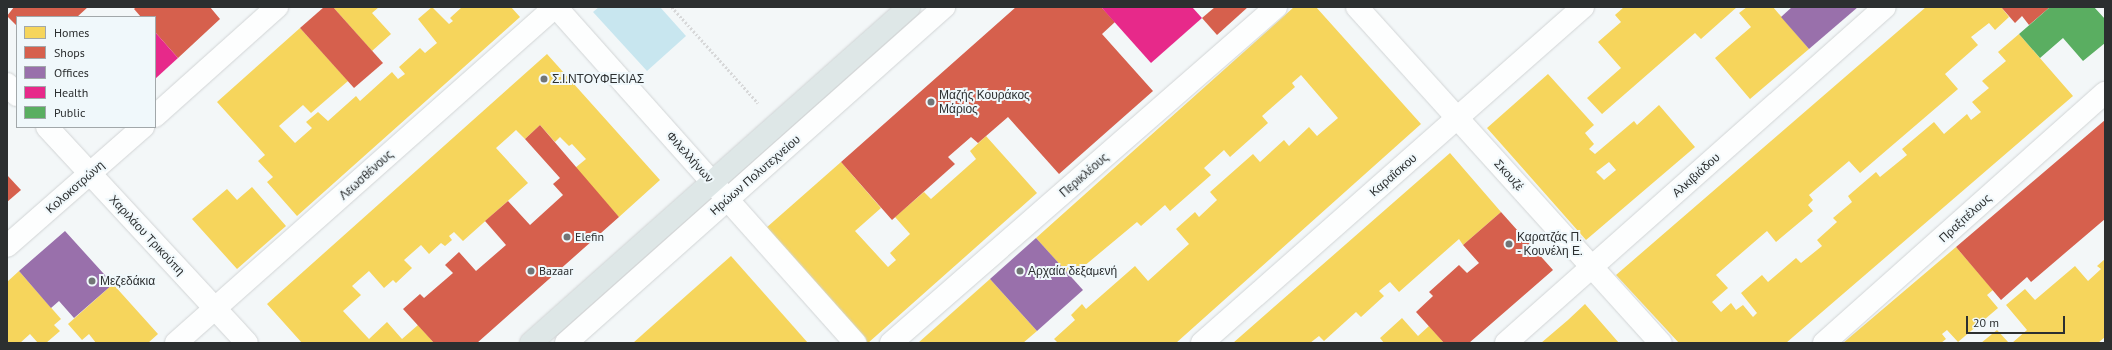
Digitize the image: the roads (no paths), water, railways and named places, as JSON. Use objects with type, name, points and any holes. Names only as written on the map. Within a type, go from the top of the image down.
[{"type":"main road","name":"Ηρώων Πολυτεχνείου","points":[[531,343],[909,7]]},
{"type":"street","points":[[156,115],[277,7]]},
{"type":"street","name":"Φιλελλήνων","points":[[556,7],[855,343]]},
{"type":"street","name":"Λεωσθένους","points":[[176,343],[556,7]]},
{"type":"street","name":"Ηρώων Πολυτεχνείου","points":[[566,343],[944,7]]},
{"type":"street","name":"Περικλέους","points":[[891,343],[1276,7]]},
{"type":"street","name":"Σκουζέ","points":[[1357,7],[1660,343]]},
{"type":"street","name":"Καραΐσκου","points":[[1202,343],[1583,7]]},
{"type":"street","name":"Αλκιβιάδου","points":[[1506,343],[1885,7]]},
{"type":"street","points":[[7,84],[16,94]]},
{"type":"street","name":"Πραξιτέλους","points":[[1824,343],[2105,94]]},
{"type":"street","name":"Χαριλάου Τρικούπη","points":[[48,128],[248,343]]},
{"type":"street","name":"Κολοκοτρώνη","points":[[7,246],[142,128]]},
{"type":"place","name":"Σ.Ι.ΝΤΟΥΦΕΚΙΑΣ","points":[[544,79]]},
{"type":"place","name":"Μαζής Κουράκος Μάριος","points":[[931,102]]},
{"type":"place","name":"Elefin","points":[[567,237]]},
{"type":"place","name":"Καρατζάς Π. - Κουνέλη Ε.","points":[[1509,244]]},
{"type":"place","name":"Bazaar","points":[[531,271]]},
{"type":"place","name":"Αρχαία δεξαμενή","points":[[1020,271]]},
{"type":"place","name":"Μεζεδάκια","points":[[92,281]]}]
